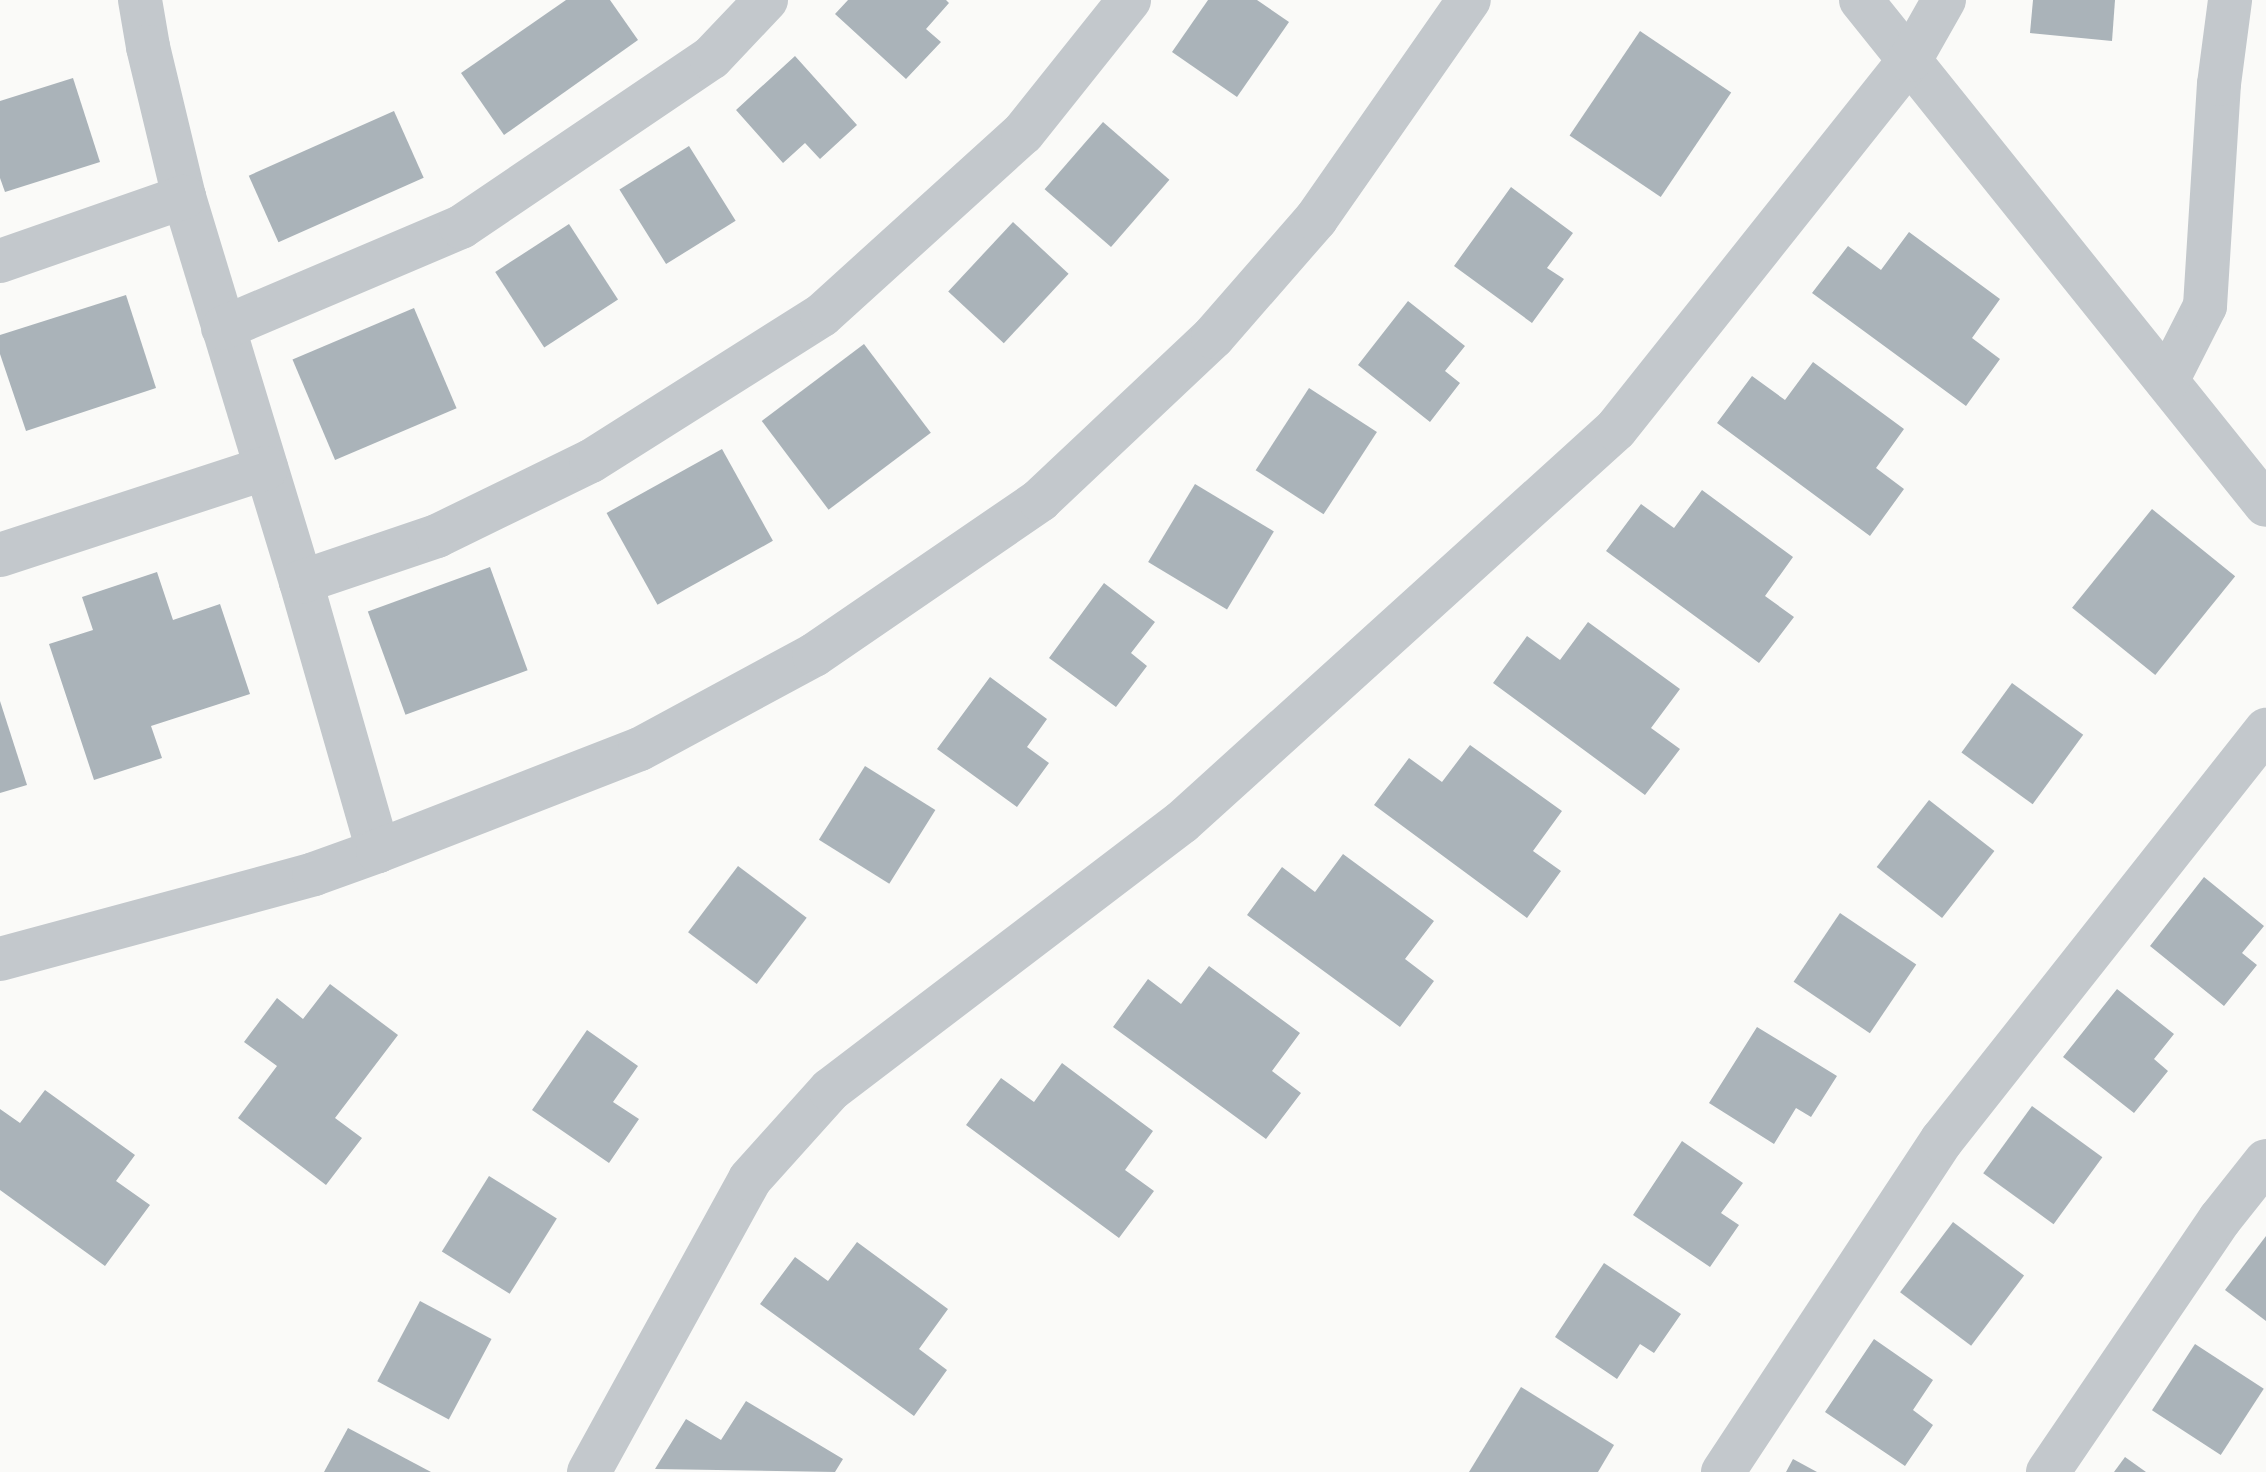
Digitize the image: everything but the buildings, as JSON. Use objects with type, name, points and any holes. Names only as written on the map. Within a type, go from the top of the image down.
[{"type":"street","points":[[140,0],[148,47],[184,197],[301,582],[378,851]]},
{"type":"street","points":[[223,328],[461,227],[711,58],[766,0]]},
{"type":"street","points":[[301,582],[437,536],[591,461],[822,315],[1023,133],[1129,0]]},
{"type":"street","points":[[0,959],[314,874],[378,851],[640,749],[814,655],[1040,500],[1213,337],[1316,219],[1469,0]]},
{"type":"street","points":[[1861,0],[2266,505]]},
{"type":"street","points":[[589,1472],[750,1179],[830,1090],[1182,822],[1616,429],[1910,60],[1944,0]]},
{"type":"street","points":[[2167,381],[2205,306],[2219,84],[2230,0]]},
{"type":"street","points":[[0,261],[184,197]]},
{"type":"street","points":[[0,555],[266,468]]},
{"type":"street","points":[[1723,1472],[1942,1140],[2266,730]]},
{"type":"street","points":[[2048,1472],[2220,1219],[2266,1161]]}]
